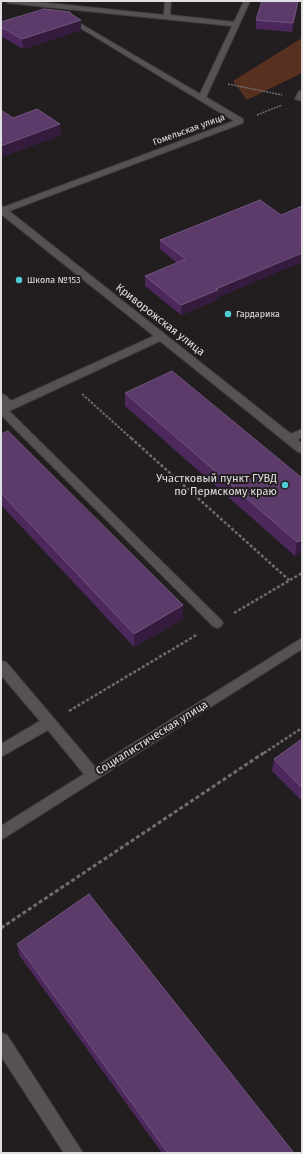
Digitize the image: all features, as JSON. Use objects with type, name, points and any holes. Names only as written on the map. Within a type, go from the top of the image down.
[{"type":"street","points":[[8,1],[236,24]]},
{"type":"street","points":[[167,17],[168,1]]},
{"type":"street","points":[[202,98],[246,1]]},
{"type":"street","name":"Гомельская улица","points":[[74,22],[240,121]]},
{"type":"street","name":"Гомельская улица","points":[[1,210],[240,121]]},
{"type":"street","name":"Криворожская улица","points":[[1,210],[302,449]]},
{"type":"street","points":[[4,409],[161,336]]},
{"type":"street","points":[[1,397],[4,409],[217,623]]},
{"type":"street","points":[[290,439],[302,433]]},
{"type":"street","name":"Социалистическая улица","points":[[1,834],[302,643]]},
{"type":"street","points":[[1,666],[94,775]]},
{"type":"street","points":[[1,751],[49,723]]},
{"type":"street","points":[[1,1041],[74,1153]]},
{"type":"path","points":[[210,80],[301,97]]},
{"type":"path","points":[[240,121],[301,97]]},
{"type":"path","points":[[67,380],[289,580]]},
{"type":"path","points":[[49,723],[302,573]]},
{"type":"path","points":[[1,928],[302,728]]},
{"type":"shaded area","points":[[302,38],[302,73],[247,100],[233,81]]},
{"type":"building","points":[[262,1],[298,1],[293,23],[256,20]]},
{"type":"building","points":[[44,9],[70,12],[81,20],[22,39],[1,27],[1,22]]},
{"type":"building","points":[[37,109],[60,124],[1,146],[1,110],[13,118]]},
{"type":"building","points":[[260,200],[281,215],[302,206],[302,253],[181,305],[145,276],[186,259],[160,240]]},
{"type":"building","points":[[172,371],[302,478],[302,540],[297,542],[125,393]]},
{"type":"building","points":[[8,431],[183,605],[134,634],[1,493],[1,434]]},
{"type":"building","points":[[302,739],[302,788],[274,759]]},
{"type":"building","points":[[89,894],[294,1153],[168,1153],[17,944]]},
{"type":"place","name":"Школа №153","points":[[19,280]]},
{"type":"place","name":"Гардарика","points":[[228,314]]},
{"type":"place","name":"Участковый пункт ГУВД по Пермскому краю","points":[[285,485]]}]
